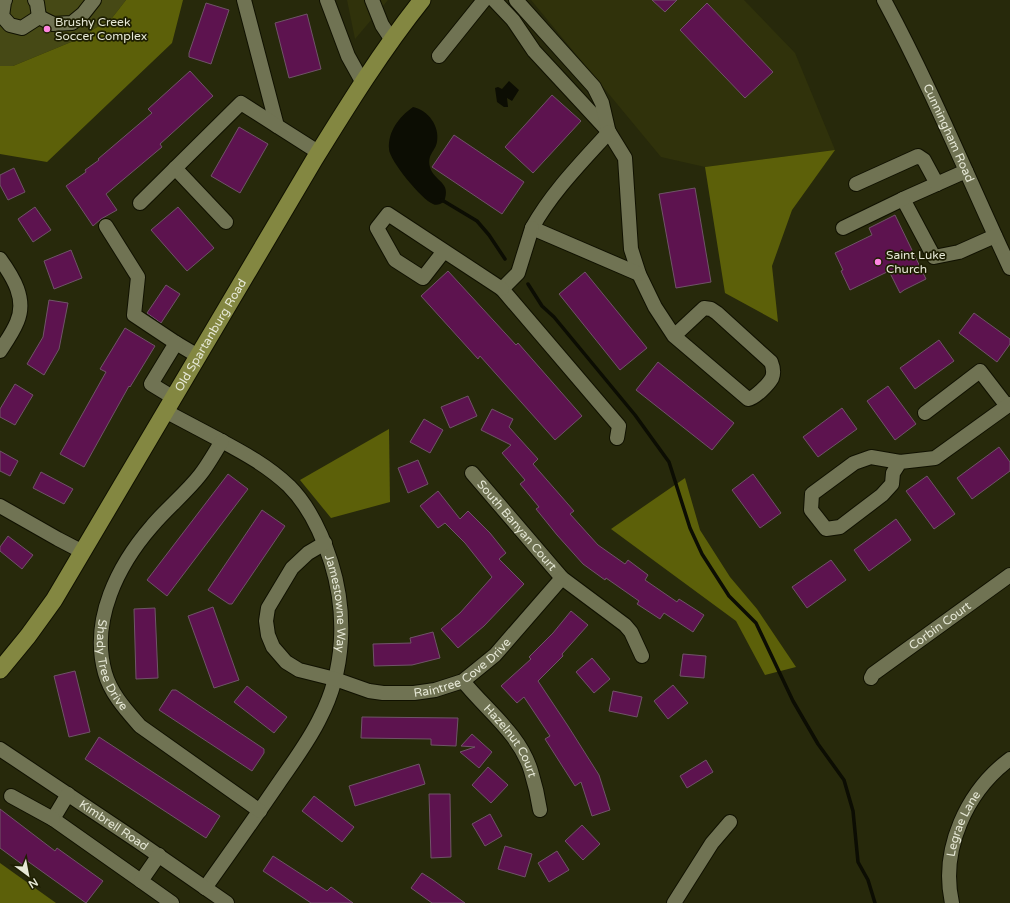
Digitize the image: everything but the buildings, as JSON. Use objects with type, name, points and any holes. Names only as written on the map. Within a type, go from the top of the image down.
[{"type":"main road","name":"Old Spartanburg Road","points":[[0,670],[28,636],[54,600],[318,152],[362,83],[422,0]]},
{"type":"street","points":[[5,0],[2,16],[10,25],[22,28],[39,17]]},
{"type":"street","points":[[35,0],[38,3],[39,17]]},
{"type":"street","points":[[39,17],[53,24],[72,22],[83,14],[94,0]]},
{"type":"street","points":[[244,0],[277,126]]},
{"type":"street","points":[[327,0],[348,56],[362,83]]},
{"type":"street","points":[[372,0],[382,25],[392,40]]},
{"type":"street","points":[[439,56],[484,0]]},
{"type":"street","points":[[494,0],[513,20],[534,51],[609,132],[625,158],[632,249],[640,274],[655,307],[674,336],[748,399],[755,396],[772,378],[773,369],[771,362],[711,309],[704,308],[674,336]]},
{"type":"street","points":[[516,0],[594,87],[602,103],[609,132]]},
{"type":"street","name":"Cunningham Road","points":[[884,0],[942,117],[1010,268]]},
{"type":"street","points":[[140,203],[241,103],[318,152]]},
{"type":"street","points":[[502,289],[518,273],[532,228],[543,208],[557,190],[609,132]]},
{"type":"street","points":[[856,184],[918,156],[924,160],[937,184]]},
{"type":"street","points":[[175,168],[226,222]]},
{"type":"street","points":[[843,228],[966,171]]},
{"type":"street","points":[[903,199],[934,257],[959,252],[995,236]]},
{"type":"street","points":[[444,251],[423,278],[395,260],[377,228],[388,214],[502,289],[619,426],[617,438]]},
{"type":"street","points":[[106,226],[138,277],[134,315],[198,356]]},
{"type":"street","points":[[532,228],[640,274]]},
{"type":"street","points":[[0,259],[14,280],[20,299],[20,307],[16,324],[0,352]]},
{"type":"street","name":"Jamestowne Way","points":[[176,343],[151,384],[170,405],[222,441],[262,464],[290,487],[310,514],[325,544],[335,576],[341,619],[340,652],[335,680],[324,710],[310,737],[205,888]]},
{"type":"street","points":[[900,462],[893,473],[892,484],[882,495],[840,527],[826,529],[811,510],[812,494],[854,463],[871,457],[900,462],[935,458],[1009,405],[980,371],[925,413]]},
{"type":"street","name":"Shady Tree Drive","points":[[222,441],[200,475],[152,526],[128,558],[112,589],[105,609],[100,631],[100,650],[105,674],[114,692],[124,709],[140,726],[260,811]]},
{"type":"street","name":"South Banyan Court","points":[[472,473],[562,578],[631,632],[642,656]]},
{"type":"street","points":[[0,506],[58,540],[83,552]]},
{"type":"street","name":"Raintree Cove Drive","points":[[325,544],[308,553],[292,568],[268,608],[266,621],[268,636],[273,648],[286,662],[298,670],[369,691],[414,694],[435,690],[463,681],[495,655],[562,578]]},
{"type":"street","name":"Corbin Court","points":[[871,678],[873,674],[1010,575]]},
{"type":"street","name":"Hazelnut Court","points":[[463,681],[500,721],[518,744],[531,770],[540,810]]},
{"type":"street","name":"Kimbrell Road","points":[[0,749],[159,855],[227,903]]},
{"type":"street","name":"Legrae Lane","points":[[952,903],[949,882],[951,857],[963,817],[973,798],[985,782],[994,772],[1010,759]]},
{"type":"street","points":[[53,819],[68,794]]},
{"type":"street","points":[[11,796],[53,819],[172,903]]},
{"type":"street","points":[[674,903],[712,843],[730,822]]},
{"type":"street","points":[[141,882],[159,855]]},
{"type":"shaded area","points":[[126,0],[183,0],[172,43],[47,162],[0,154],[0,66],[13,66],[76,40],[112,18]]},
{"type":"shaded area","points":[[347,0],[388,0],[355,39]]},
{"type":"shaded area","points":[[531,0],[744,0],[795,53],[835,150],[705,167],[661,157]]},
{"type":"shaded area","points":[[509,81],[519,90],[512,101],[507,98],[508,107],[504,107],[497,102],[495,88],[498,87],[502,89]]},
{"type":"shaded area","points":[[413,107],[424,111],[432,120],[437,130],[437,142],[430,156],[429,163],[432,172],[442,182],[446,190],[446,195],[444,202],[434,205],[414,188],[394,162],[390,154],[389,142],[392,130],[403,115]]},
{"type":"shaded area","points":[[835,150],[792,210],[772,266],[778,322],[725,293],[705,167]]},
{"type":"shaded area","points":[[389,429],[390,502],[331,518],[300,480]]},
{"type":"shaded area","points":[[685,478],[700,530],[730,577],[757,609],[796,667],[765,675],[736,621],[611,529]]},
{"type":"shaded area","points":[[0,863],[56,903],[0,903]]},
{"type":"green space","name":"Brushy Creek Soccer Complex","points":[[0,0],[126,0],[112,18],[76,40],[13,66],[0,66]]},
{"type":"waterway","points":[[442,200],[477,221],[489,235],[505,259]]},
{"type":"waterway","points":[[528,284],[542,306],[554,317],[635,415],[669,462],[690,528],[702,554],[729,596],[756,623],[793,701],[818,744],[844,780],[853,811],[858,862],[868,880],[875,903]]},
{"type":"place","name":"Brushy Creek Soccer Complex","points":[[47,29]]},
{"type":"place","name":"Saint Luke Church","points":[[878,262]]}]
